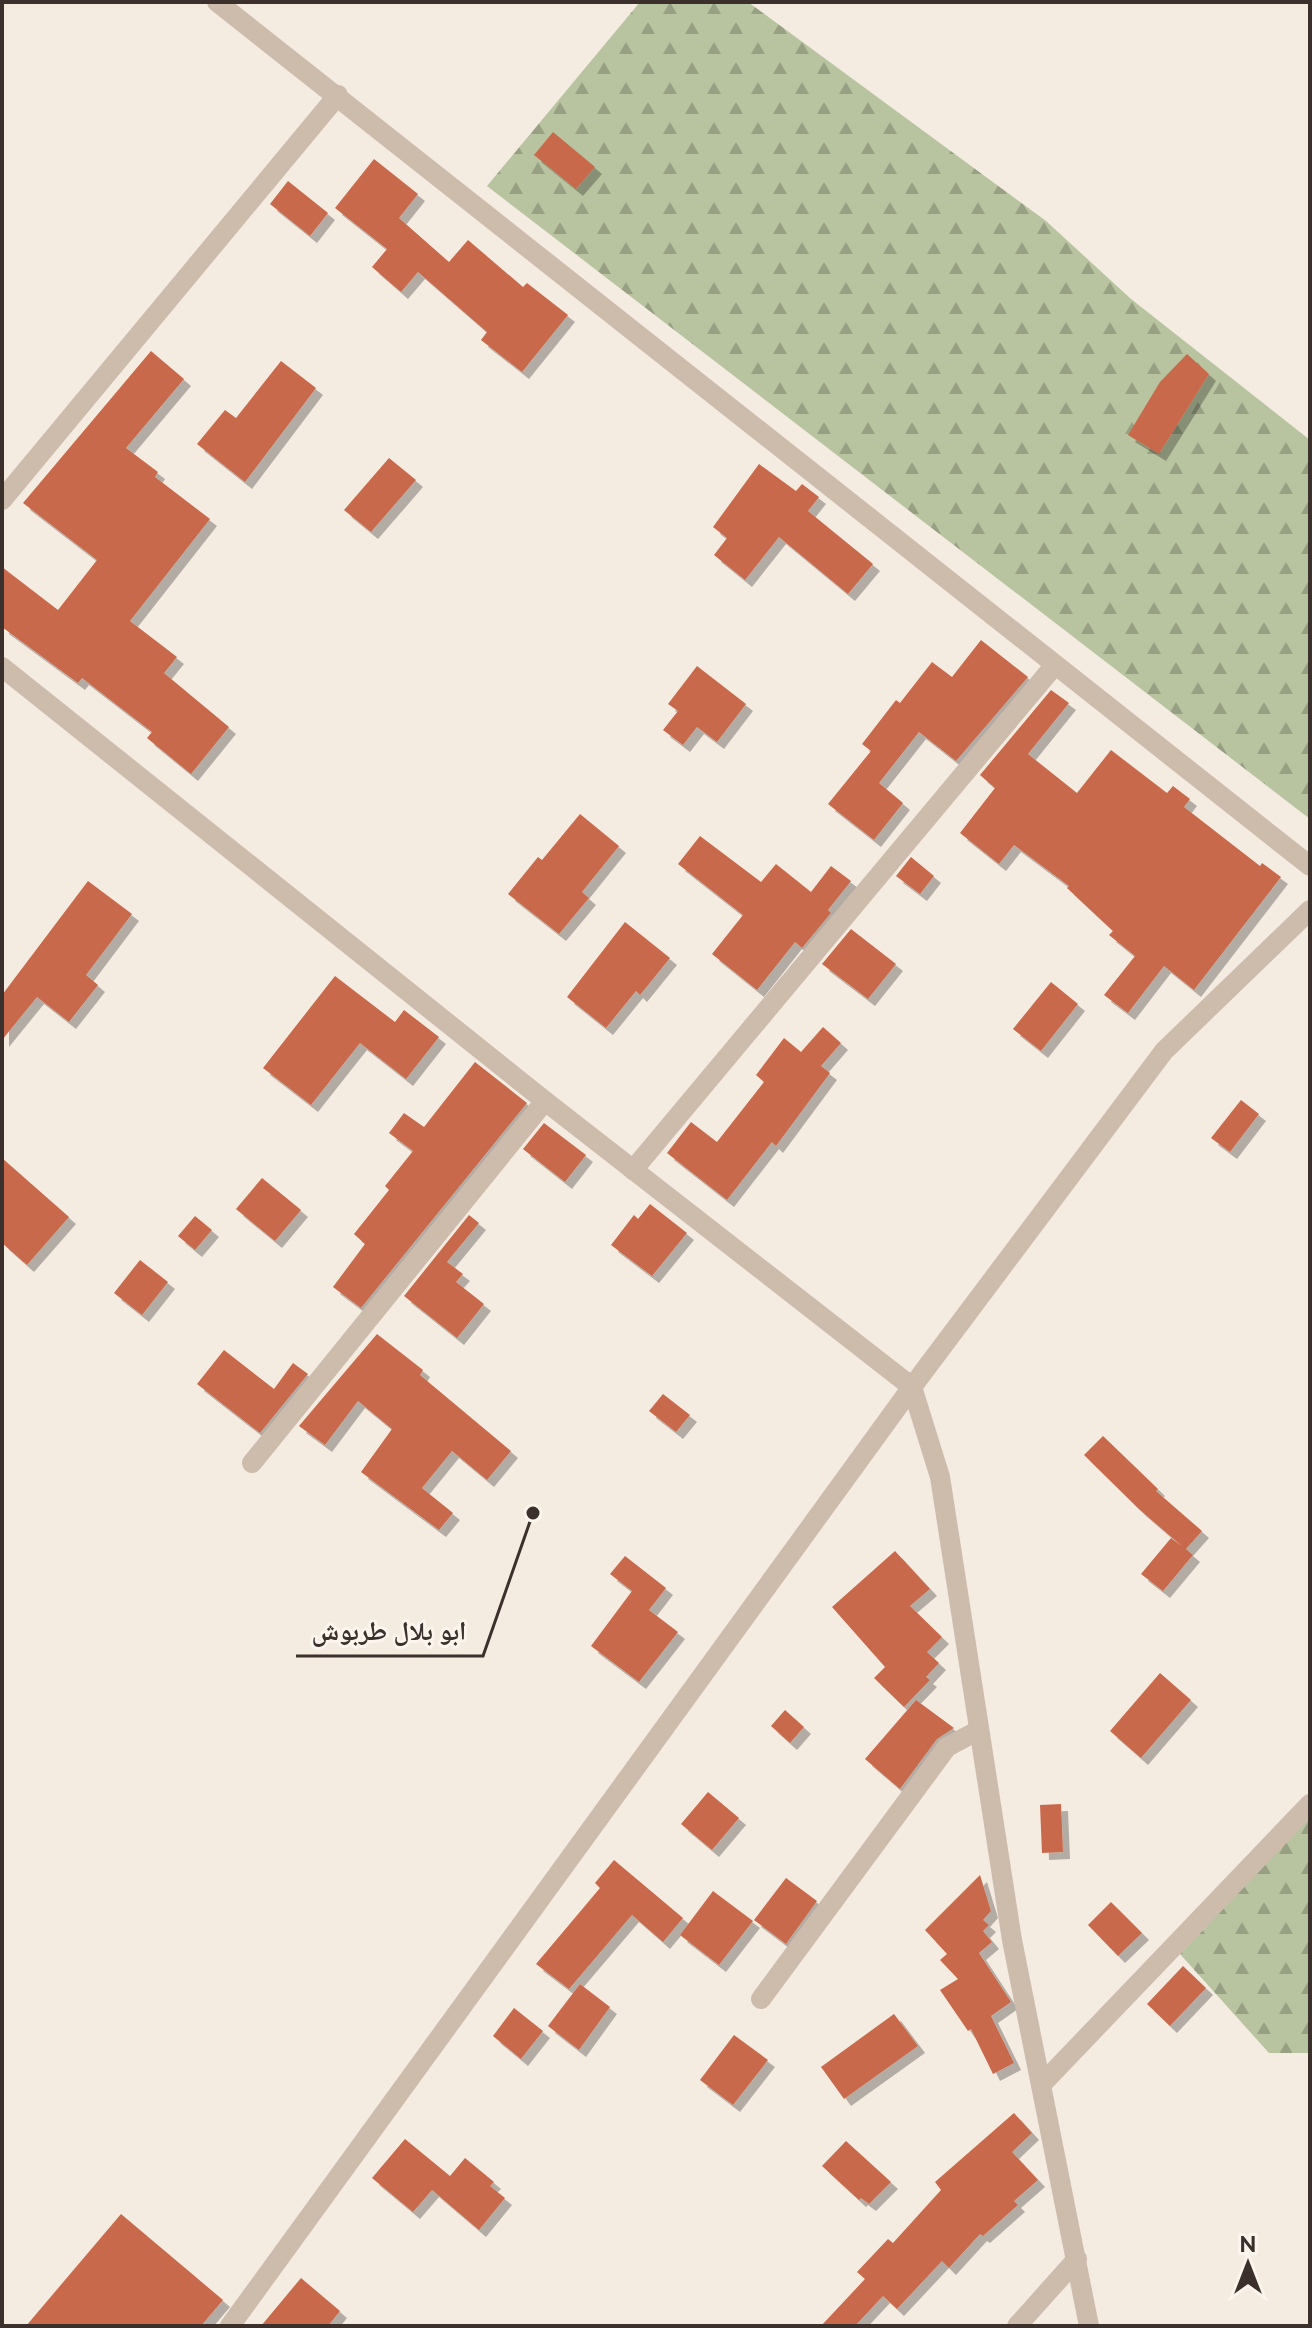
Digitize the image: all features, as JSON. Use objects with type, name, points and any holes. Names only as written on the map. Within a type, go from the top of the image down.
[{"type":"street","points":[[217,2],[1310,866]]},
{"type":"street","points":[[2,500],[338,95]]},
{"type":"street","points":[[633,1170],[1054,666]]},
{"type":"street","points":[[2,667],[545,1101],[912,1387],[940,1477],[1012,1940],[1089,2326]]},
{"type":"street","points":[[230,2326],[912,1387],[1164,1051],[1310,910]]},
{"type":"street","points":[[252,1463],[545,1101]]},
{"type":"street","points":[[761,1999],[947,1747],[979,1730]]},
{"type":"street","points":[[1041,2085],[1310,1804]]},
{"type":"street","points":[[1017,2326],[1077,2259]]},
{"type":"green space","points":[[640,2],[748,2],[1046,221],[1131,299],[1310,440],[1310,819],[487,186]]},
{"type":"green space","points":[[1310,1817],[1310,2053],[1269,2053],[1180,1954]]},
{"type":"building","points":[[553,132],[595,167],[576,189],[534,155]]},
{"type":"building","points":[[374,159],[418,194],[399,218],[449,262],[468,240],[523,287],[527,283],[568,315],[522,372],[481,340],[487,332],[418,272],[401,292],[372,267],[387,249],[335,208]]},
{"type":"building","points":[[288,181],[328,213],[310,236],[270,204]]},
{"type":"building","points":[[151,351],[184,379],[126,448],[158,472],[155,477],[210,519],[130,621],[177,657],[164,673],[229,727],[191,774],[147,738],[152,732],[82,678],[78,683],[2,627],[2,567],[58,610],[97,560],[23,503]]},
{"type":"building","points":[[1187,354],[1209,374],[1159,454],[1128,435],[1160,382]]},
{"type":"building","points":[[281,361],[316,388],[245,482],[197,444],[225,410],[236,418]]},
{"type":"building","points":[[389,458],[416,480],[371,532],[344,510]]},
{"type":"building","points":[[759,464],[796,491],[802,484],[819,497],[808,511],[873,564],[848,594],[779,537],[745,580],[714,555],[727,538],[713,527]]},
{"type":"building","points":[[981,640],[1028,677],[956,761],[919,732],[879,783],[903,803],[874,840],[828,804],[871,751],[862,744],[896,700],[900,703],[932,662],[952,677]]},
{"type":"building","points":[[697,666],[746,704],[717,742],[697,727],[683,745],[663,730],[678,711],[668,704]]},
{"type":"building","points":[[1051,690],[1069,703],[1028,754],[1077,793],[1111,750],[1167,793],[1173,786],[1190,799],[1184,807],[1260,866],[1262,863],[1281,877],[1194,990],[1164,966],[1128,1013],[1104,995],[1135,956],[1109,935],[1113,931],[1067,888],[1069,886],[1014,845],[999,864],[960,833],[995,788],[980,775]]},
{"type":"building","points":[[580,814],[619,846],[582,892],[589,898],[559,934],[508,894],[538,857],[542,860]]},
{"type":"building","points":[[700,836],[761,882],[776,864],[811,892],[831,866],[851,881],[828,910],[831,913],[802,948],[795,942],[757,990],[712,954],[743,915],[678,864]]},
{"type":"building","points":[[911,857],[934,876],[920,894],[896,876]]},
{"type":"building","points":[[88,881],[132,914],[86,975],[98,985],[69,1022],[37,997],[2,1040],[2,995]]},
{"type":"building","points":[[625,922],[670,958],[640,995],[636,991],[606,1028],[567,997]]},
{"type":"building","points":[[851,929],[896,964],[868,999],[822,964]]},
{"type":"building","points":[[335,976],[395,1022],[404,1010],[439,1037],[406,1079],[360,1043],[311,1105],[263,1068]]},
{"type":"building","points":[[1051,982],[1078,1004],[1041,1051],[1013,1029]]},
{"type":"building","points":[[823,1027],[841,1043],[821,1066],[830,1073],[776,1146],[772,1142],[727,1200],[667,1153],[691,1122],[717,1142],[764,1082],[756,1075],[784,1038],[801,1052]]},
{"type":"building","points":[[475,1062],[527,1103],[361,1308],[333,1287],[365,1244],[354,1234],[389,1190],[385,1186],[413,1151],[389,1133],[404,1113],[424,1127]]},
{"type":"building","points":[[1241,1100],[1259,1114],[1230,1152],[1211,1138]]},
{"type":"building","points":[[544,1123],[586,1155],[565,1182],[523,1149]]},
{"type":"building","points":[[2,1158],[69,1217],[27,1265],[2,1243]]},
{"type":"building","points":[[262,1178],[301,1210],[275,1241],[236,1209]]},
{"type":"building","points":[[650,1204],[687,1233],[652,1276],[611,1245],[634,1215],[638,1219]]},
{"type":"building","points":[[469,1215],[479,1223],[447,1262],[463,1274],[456,1282],[484,1304],[457,1338],[404,1296]]},
{"type":"building","points":[[195,1216],[212,1230],[195,1250],[178,1236]]},
{"type":"building","points":[[140,1260],[168,1282],[142,1315],[114,1293]]},
{"type":"building","points":[[377,1334],[423,1370],[420,1375],[511,1451],[487,1480],[452,1451],[422,1488],[453,1513],[439,1530],[361,1472],[392,1429],[358,1401],[325,1445],[299,1426]]},
{"type":"building","points":[[224,1350],[274,1389],[293,1363],[308,1374],[260,1433],[197,1384]]},
{"type":"building","points":[[663,1394],[690,1415],[676,1432],[649,1411]]},
{"type":"building","points":[[1103,1436],[1158,1489],[1156,1491],[1202,1531],[1186,1549],[1193,1555],[1163,1591],[1141,1574],[1171,1538],[1183,1547],[1084,1455]]},
{"type":"building","points":[[895,1551],[930,1589],[910,1606],[942,1637],[927,1652],[939,1663],[926,1677],[930,1680],[904,1707],[874,1678],[885,1667],[832,1607]]},
{"type":"building","points":[[625,1556],[666,1588],[649,1610],[678,1632],[639,1682],[591,1646],[632,1591],[610,1574]]},
{"type":"building","points":[[1160,1673],[1191,1700],[1141,1758],[1110,1731]]},
{"type":"building","points":[[916,1700],[954,1728],[937,1739],[900,1789],[865,1759]]},
{"type":"building","points":[[785,1710],[804,1727],[790,1743],[771,1726]]},
{"type":"building","points":[[708,1792],[739,1818],[712,1850],[681,1824]]},
{"type":"building","points":[[1061,1804],[1063,1852],[1042,1853],[1040,1805]]},
{"type":"building","points":[[614,1860],[683,1918],[663,1942],[632,1915],[569,1989],[536,1964],[600,1888],[595,1883]]},
{"type":"building","points":[[980,1875],[991,1911],[983,1920],[989,1925],[983,1931],[992,1942],[979,1953],[1011,2002],[991,2016],[1014,2063],[993,2074],[971,2029],[968,2031],[940,1990],[958,1979],[940,1960],[947,1954],[925,1930]]},
{"type":"building","points":[[786,1878],[817,1901],[786,1944],[754,1920]]},
{"type":"building","points":[[713,1891],[753,1921],[719,1965],[680,1935]]},
{"type":"building","points":[[1111,1902],[1142,1933],[1118,1956],[1088,1925]]},
{"type":"building","points":[[1183,1966],[1206,1988],[1170,2026],[1147,2004]]},
{"type":"building","points":[[580,1984],[610,2007],[579,2050],[548,2026]]},
{"type":"building","points":[[514,2008],[543,2031],[521,2059],[493,2036]]},
{"type":"building","points":[[894,2014],[918,2046],[844,2099],[821,2067]]},
{"type":"building","points":[[734,2035],[768,2060],[733,2105],[700,2080]]},
{"type":"building","points":[[1014,2113],[1032,2133],[1012,2152],[1038,2180],[1014,2201],[1018,2205],[983,2236],[980,2234],[949,2268],[942,2261],[897,2309],[883,2296],[855,2326],[821,2326],[865,2279],[857,2272],[888,2239],[893,2243],[941,2190],[935,2182]]},
{"type":"building","points":[[405,2139],[450,2176],[465,2158],[494,2182],[490,2186],[505,2198],[479,2230],[432,2190],[413,2212],[372,2178]]},
{"type":"building","points":[[846,2141],[891,2182],[869,2204],[861,2198],[859,2200],[822,2166]]},
{"type":"building","points":[[121,2214],[223,2300],[201,2326],[26,2326]]},
{"type":"building","points":[[301,2278],[340,2311],[328,2326],[261,2326]]},
{"type":"place","name":"ابو بلال طربوش","points":[[533,1513]]}]
